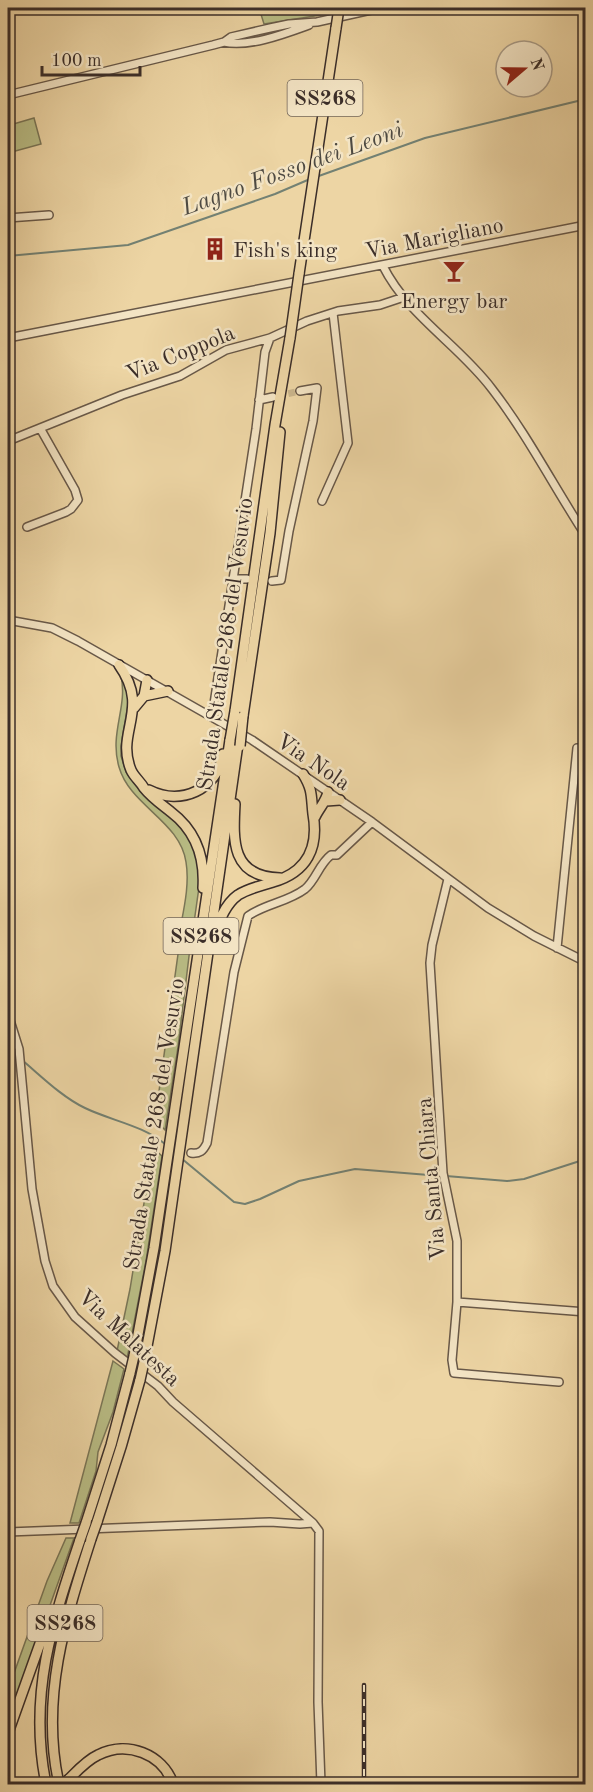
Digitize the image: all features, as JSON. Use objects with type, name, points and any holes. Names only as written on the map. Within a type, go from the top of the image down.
[{"type":"highway","name":"Strada Statale 268 del Vesuvio","points":[[176,1134],[196,1026],[241,664],[275,424],[339,8]]},
{"type":"highway","name":"Strada Statale 268 del Vesuvio","points":[[236,712],[270,533],[282,389]]},
{"type":"highway","name":"SS268","points":[[119,664],[133,691],[134,708],[126,747],[127,760],[137,781],[145,788],[165,796],[180,797],[198,792],[218,771],[233,742]]},
{"type":"highway","name":"SS268","points":[[134,708],[144,696],[146,679]]},
{"type":"highway","points":[[133,691],[138,683],[146,679]]},
{"type":"highway","points":[[144,696],[168,691]]},
{"type":"highway","name":"Strada Statale 268 del Vesuvio","points":[[46,1785],[40,1736],[41,1684],[49,1638],[111,1445],[134,1356],[172,1163],[199,950],[233,742]]},
{"type":"highway","name":"SS268","points":[[233,742],[233,840],[236,852],[252,872],[263,877],[285,878]]},
{"type":"highway","name":"SS268","points":[[196,1026],[215,936],[228,905],[249,890],[285,878],[301,868],[309,856],[313,846],[314,820],[310,786],[303,774]]},
{"type":"highway","name":"SS268","points":[[145,788],[147,794],[183,822],[196,840],[200,851],[204,867],[199,950]]},
{"type":"highway","name":"SS268","points":[[314,820],[326,794]]},
{"type":"highway","points":[[312,800],[326,794],[340,800]]},
{"type":"highway","name":"Strada Statale 268 del Vesuvio","points":[[64,1783],[52,1710],[53,1686],[61,1641],[122,1447],[140,1380],[165,1251],[172,1163]]},
{"type":"highway","points":[[8,1733],[46,1626],[64,1586]]},
{"type":"highway","points":[[64,1783],[88,1761],[99,1755],[123,1749],[135,1750],[156,1760],[166,1770],[173,1785]]},
{"type":"street","points":[[8,95],[224,42],[231,37],[380,8]]},
{"type":"street","points":[[8,218],[49,214]]},
{"type":"street","name":"Via Marigliano","points":[[8,338],[585,225]]},
{"type":"street","points":[[383,266],[404,297],[492,387],[585,536]]},
{"type":"street","name":"Via Coppola","points":[[8,441],[122,395],[180,376],[226,350],[270,338],[307,321],[333,313],[380,305],[404,297]]},
{"type":"street","points":[[322,501],[348,443],[333,313]]},
{"type":"street","points":[[212,717],[234,579],[265,352],[270,338]]},
{"type":"street","points":[[272,581],[281,580],[291,520],[313,421],[317,388],[300,391]]},
{"type":"street","points":[[259,400],[273,397]]},
{"type":"street","points":[[27,527],[66,512],[78,500],[75,490],[40,428]]},
{"type":"street","points":[[234,579],[247,579]]},
{"type":"street","name":"Via Nola","points":[[8,620],[52,628],[119,664],[252,740],[303,774],[326,794]]},
{"type":"street","points":[[557,948],[577,748]]},
{"type":"street","name":"Via Nola","points":[[340,800],[488,908],[585,962]]},
{"type":"street","points":[[191,1153],[198,1154],[204,1150],[207,1143],[239,945],[248,916],[297,895],[308,887],[326,859],[331,855],[337,855],[372,822]]},
{"type":"street","name":"Via Santa Chiara","points":[[448,879],[432,945],[430,963],[443,1173],[457,1241],[457,1302],[452,1360],[454,1373],[559,1382]]},
{"type":"street","points":[[175,940],[189,941]]},
{"type":"street","points":[[222,946],[239,945]]},
{"type":"street","name":"Via Malatesta","points":[[8,1014],[17,1040],[22,1067],[32,1189],[45,1261],[53,1286],[70,1311],[83,1324],[115,1353],[158,1386],[173,1402],[313,1523]]},
{"type":"street","points":[[457,1302],[585,1312]]},
{"type":"street","points":[[8,1532],[270,1522],[313,1523],[319,1531],[318,1713],[321,1785]]},
{"type":"street","points":[[568,1785],[574,1784],[585,1776]]},
{"type":"green space","points":[[259,8],[328,8],[327,14],[264,24]]},
{"type":"green space","points":[[34,118],[41,144],[8,153],[8,141],[14,139],[10,125]]},
{"type":"green space","points":[[123,675],[129,698],[121,746],[121,756],[126,772],[141,792],[177,820],[196,850],[200,880],[192,937],[179,935],[187,880],[182,848],[175,835],[133,793],[119,767],[116,743],[123,687],[121,676]]},
{"type":"green space","points":[[179,947],[190,948],[165,1130],[155,1120]]},
{"type":"green space","points":[[153,1148],[162,1156],[146,1261],[127,1359],[117,1351],[130,1289]]},
{"type":"green space","points":[[113,1361],[124,1369],[113,1412],[98,1452],[96,1471],[79,1523],[70,1523]]},
{"type":"green space","points":[[66,1538],[74,1538],[8,1723],[8,1690],[47,1581]]},
{"type":"waterway","name":"Lagno Fosso dei Leoni","points":[[316,177],[425,138],[586,99]]},
{"type":"waterway","name":"Lagno Fosso dei Leoni","points":[[8,256],[128,245],[275,194],[310,179]]},
{"type":"waterway","points":[[8,1049],[17,1057]]},
{"type":"waterway","points":[[22,1060],[76,1103],[147,1132],[165,1144]]},
{"type":"waterway","points":[[181,1158],[234,1202],[245,1204],[299,1181],[355,1169],[441,1176]]},
{"type":"waterway","points":[[446,1176],[507,1181],[524,1179],[586,1159]]},
{"type":"tunnel","points":[[278,396],[300,391]]},
{"type":"tunnel","points":[[189,941],[222,946]]},
{"type":"railway","points":[[364,1685],[364,1784]]},
{"type":"place","name":"Fish's king","points":[[215,249]]},
{"type":"place","name":"Energy bar","points":[[454,271]]}]
